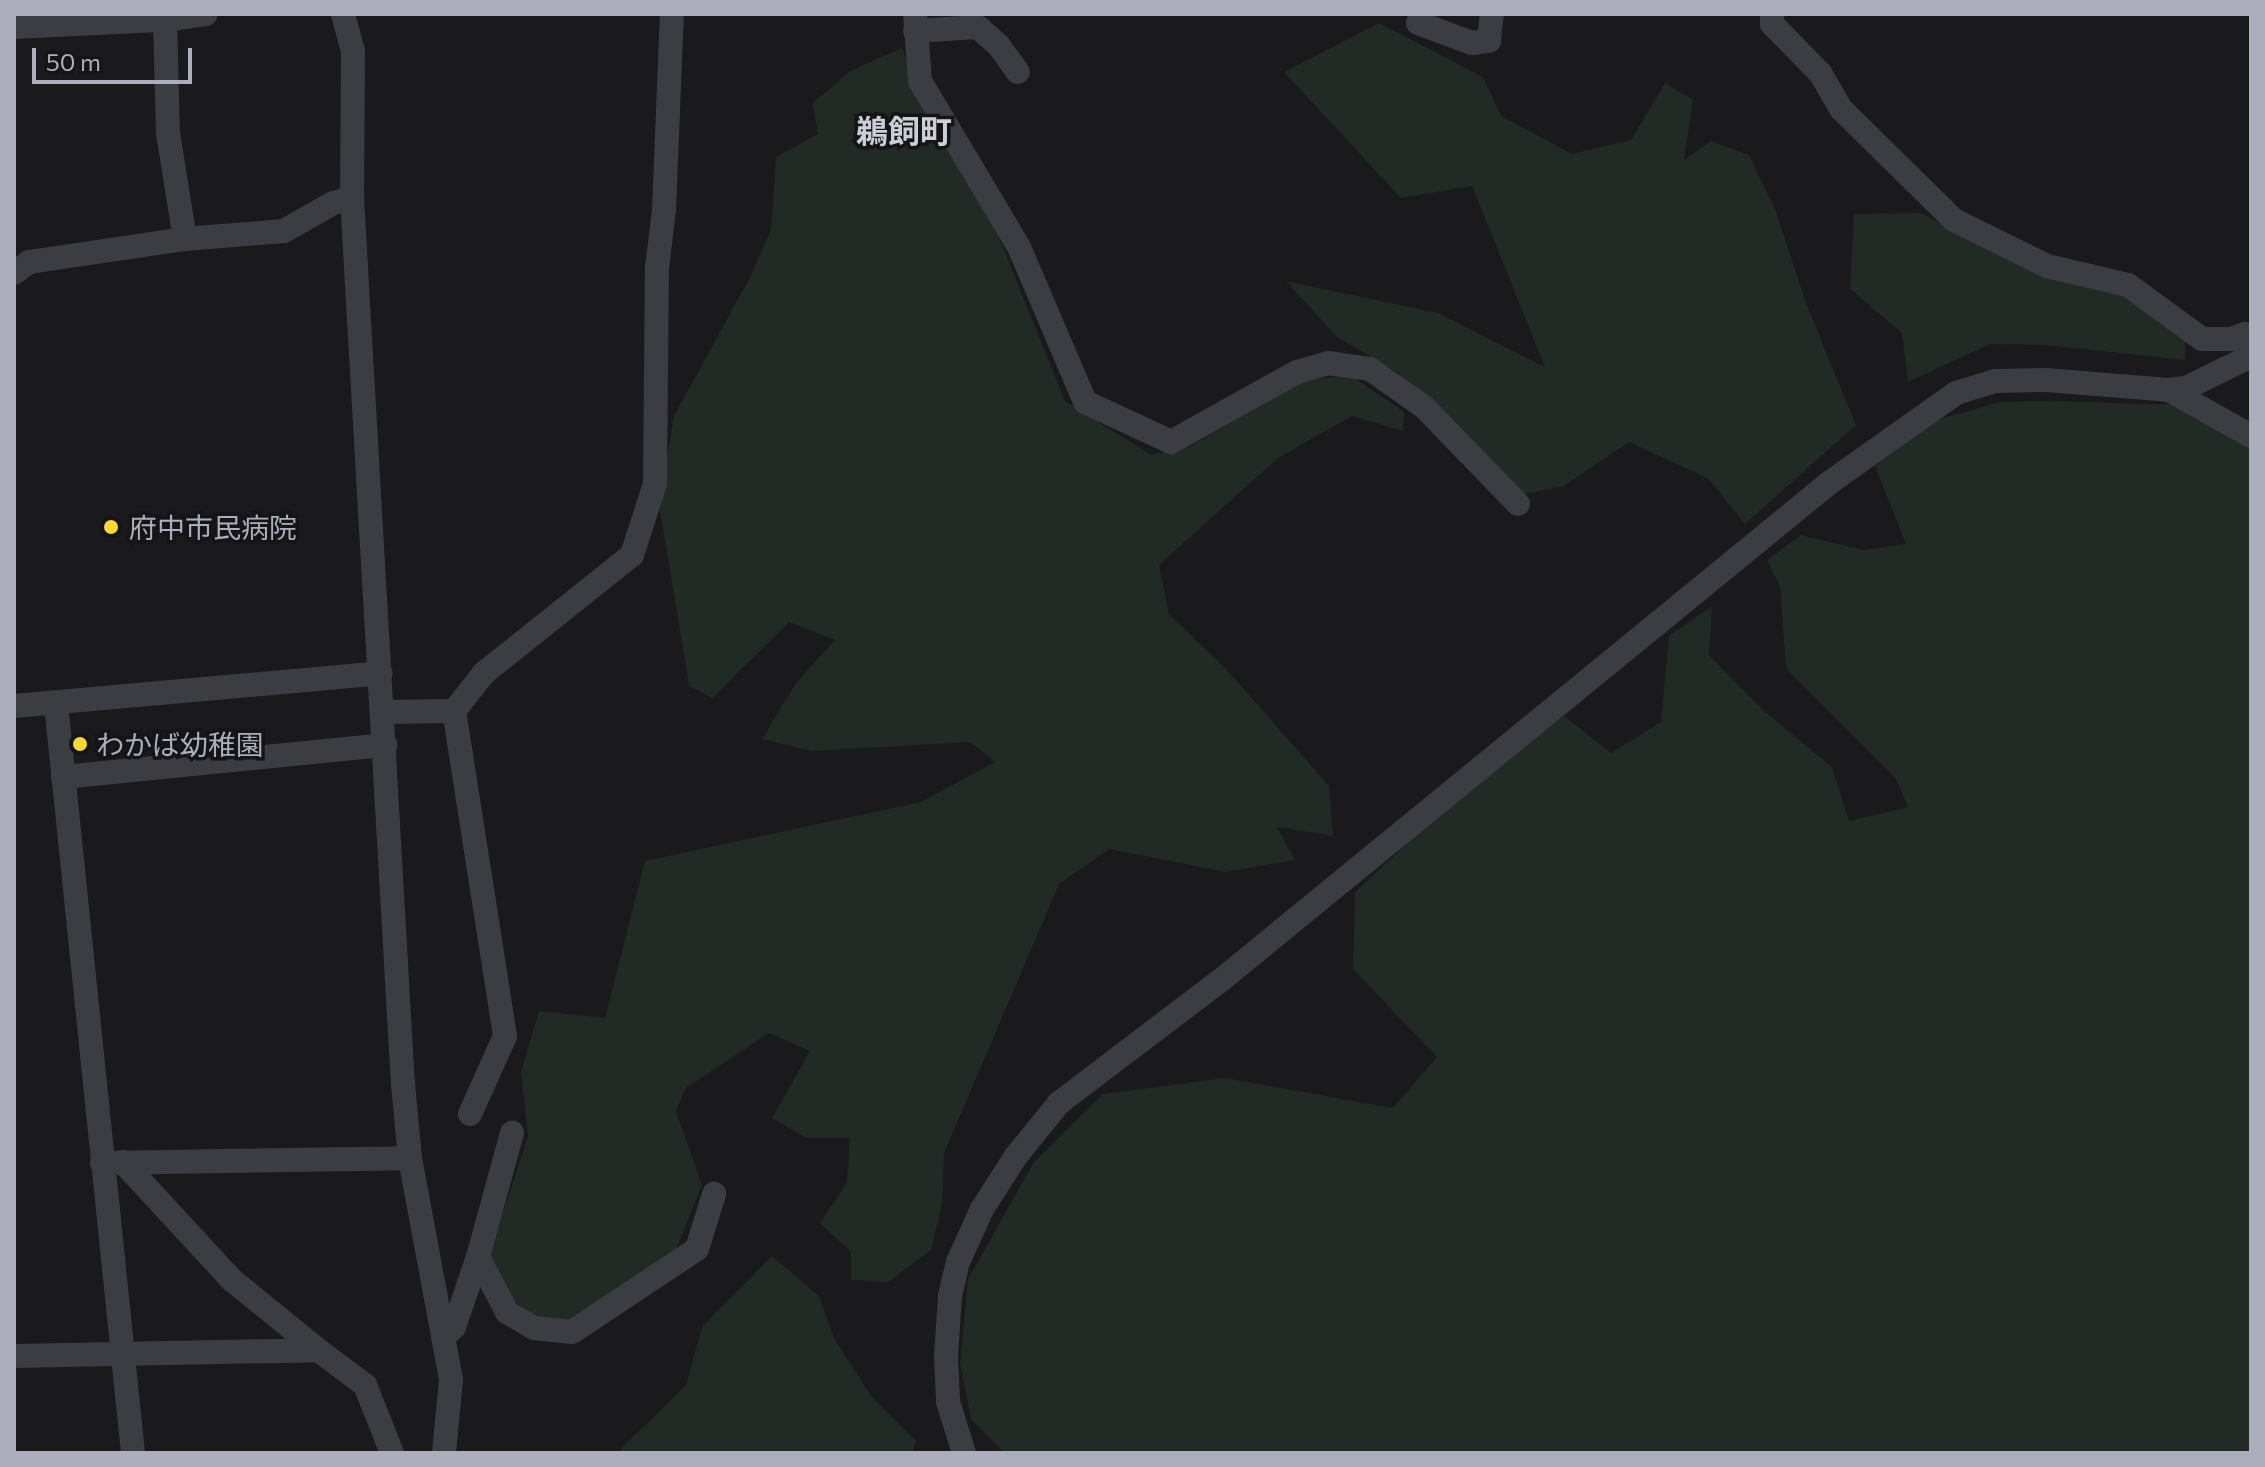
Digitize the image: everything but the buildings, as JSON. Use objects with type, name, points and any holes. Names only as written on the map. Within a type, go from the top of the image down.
[{"type":"street","points":[[14,27],[165,20],[206,14]]},
{"type":"street","points":[[343,14],[353,51],[352,198],[410,1158],[451,1380],[444,1453]]},
{"type":"street","points":[[470,1114],[505,1036],[454,711],[484,673],[632,555],[655,484],[657,268],[664,210],[672,14]]},
{"type":"street","points":[[1418,23],[1472,43],[1489,41],[1492,14]]},
{"type":"street","points":[[1772,14],[1772,24],[1820,73],[1841,109],[1954,220],[2047,266],[2128,285],[2202,339],[2231,339],[2245,334],[2251,339]]},
{"type":"street","points":[[165,20],[168,133],[185,239]]},
{"type":"street","points":[[1018,72],[999,46],[978,27],[915,23],[920,81],[1019,247],[1085,402],[1171,442],[1297,372],[1328,363],[1370,369],[1424,407],[1518,504]]},
{"type":"street","points":[[14,273],[29,262],[185,239],[284,231],[333,203],[352,198]]},
{"type":"street","points":[[964,1453],[948,1402],[946,1355],[950,1296],[958,1262],[982,1209],[1016,1156],[1059,1103],[1220,981],[1829,483],[1956,393],[1995,381],[2046,380],[2177,389],[2251,356]]},
{"type":"street","points":[[2177,389],[2251,436]]},
{"type":"street","points":[[14,706],[381,673]]},
{"type":"street","points":[[56,704],[112,1162],[121,1352],[133,1453]]},
{"type":"street","points":[[383,712],[454,711]]},
{"type":"street","points":[[63,777],[385,745]]},
{"type":"street","points":[[443,1337],[454,1327],[478,1257],[512,1133]]},
{"type":"street","points":[[112,1162],[410,1158]]},
{"type":"street","points":[[112,1162],[232,1280],[365,1385],[392,1453]]},
{"type":"street","points":[[478,1257],[507,1312],[534,1328],[572,1332],[697,1249],[714,1194]]},
{"type":"street","points":[[14,1356],[318,1350]]},
{"type":"shaded area","points":[[1379,23],[1483,77],[1501,116],[1572,154],[1631,140],[1665,83],[1693,100],[1684,160],[1711,141],[1749,155],[1775,209],[1806,303],[1856,425],[1745,524],[1709,479],[1629,442],[1564,486],[1521,495],[1397,372],[1337,337],[1286,281],[1438,313],[1545,367],[1472,186],[1401,198],[1284,72]]},
{"type":"shaded area","points":[[902,48],[924,109],[997,232],[1065,401],[1151,455],[1189,447],[1305,380],[1350,375],[1404,412],[1403,431],[1352,416],[1278,458],[1159,565],[1169,614],[1227,670],[1329,786],[1333,836],[1277,827],[1295,860],[1226,872],[1109,849],[1059,884],[944,1153],[942,1204],[931,1250],[888,1282],[851,1280],[851,1252],[820,1223],[847,1182],[850,1138],[806,1138],[772,1118],[810,1051],[769,1033],[686,1088],[676,1111],[702,1185],[676,1250],[567,1321],[535,1316],[510,1298],[489,1256],[528,1136],[521,1072],[539,1011],[605,1018],[645,861],[921,802],[995,762],[970,742],[812,751],[762,739],[796,683],[835,640],[789,622],[712,698],[689,686],[659,505],[674,416],[749,279],[771,230],[776,157],[818,134],[813,103],[850,71]]},
{"type":"shaded area","points":[[1921,213],[1965,237],[2119,294],[2185,339],[2185,360],[2045,345],[1990,344],[1908,382],[1902,333],[1850,289],[1854,214]]},
{"type":"shaded area","points":[[2000,402],[2184,405],[2251,443],[2251,1453],[1004,1453],[971,1419],[960,1363],[968,1279],[1034,1162],[1103,1094],[1225,1078],[1393,1108],[1437,1057],[1353,969],[1355,892],[1448,806],[1564,716],[1611,753],[1661,722],[1669,636],[1712,606],[1709,655],[1765,712],[1832,767],[1849,821],[1908,807],[1895,777],[1786,668],[1780,586],[1767,560],[1801,535],[1863,550],[1906,544],[1875,466],[1937,420]]},
{"type":"shaded area","points":[[772,1256],[819,1296],[834,1338],[871,1396],[916,1441],[913,1453],[617,1453],[686,1385],[702,1327]]},
{"type":"place","name":"府中市民病院","points":[[111,527]]},
{"type":"place","name":"わかば幼稚園","points":[[80,744]]},
{"type":"district","name":"鵜飼町","points":[[904,130]]}]
